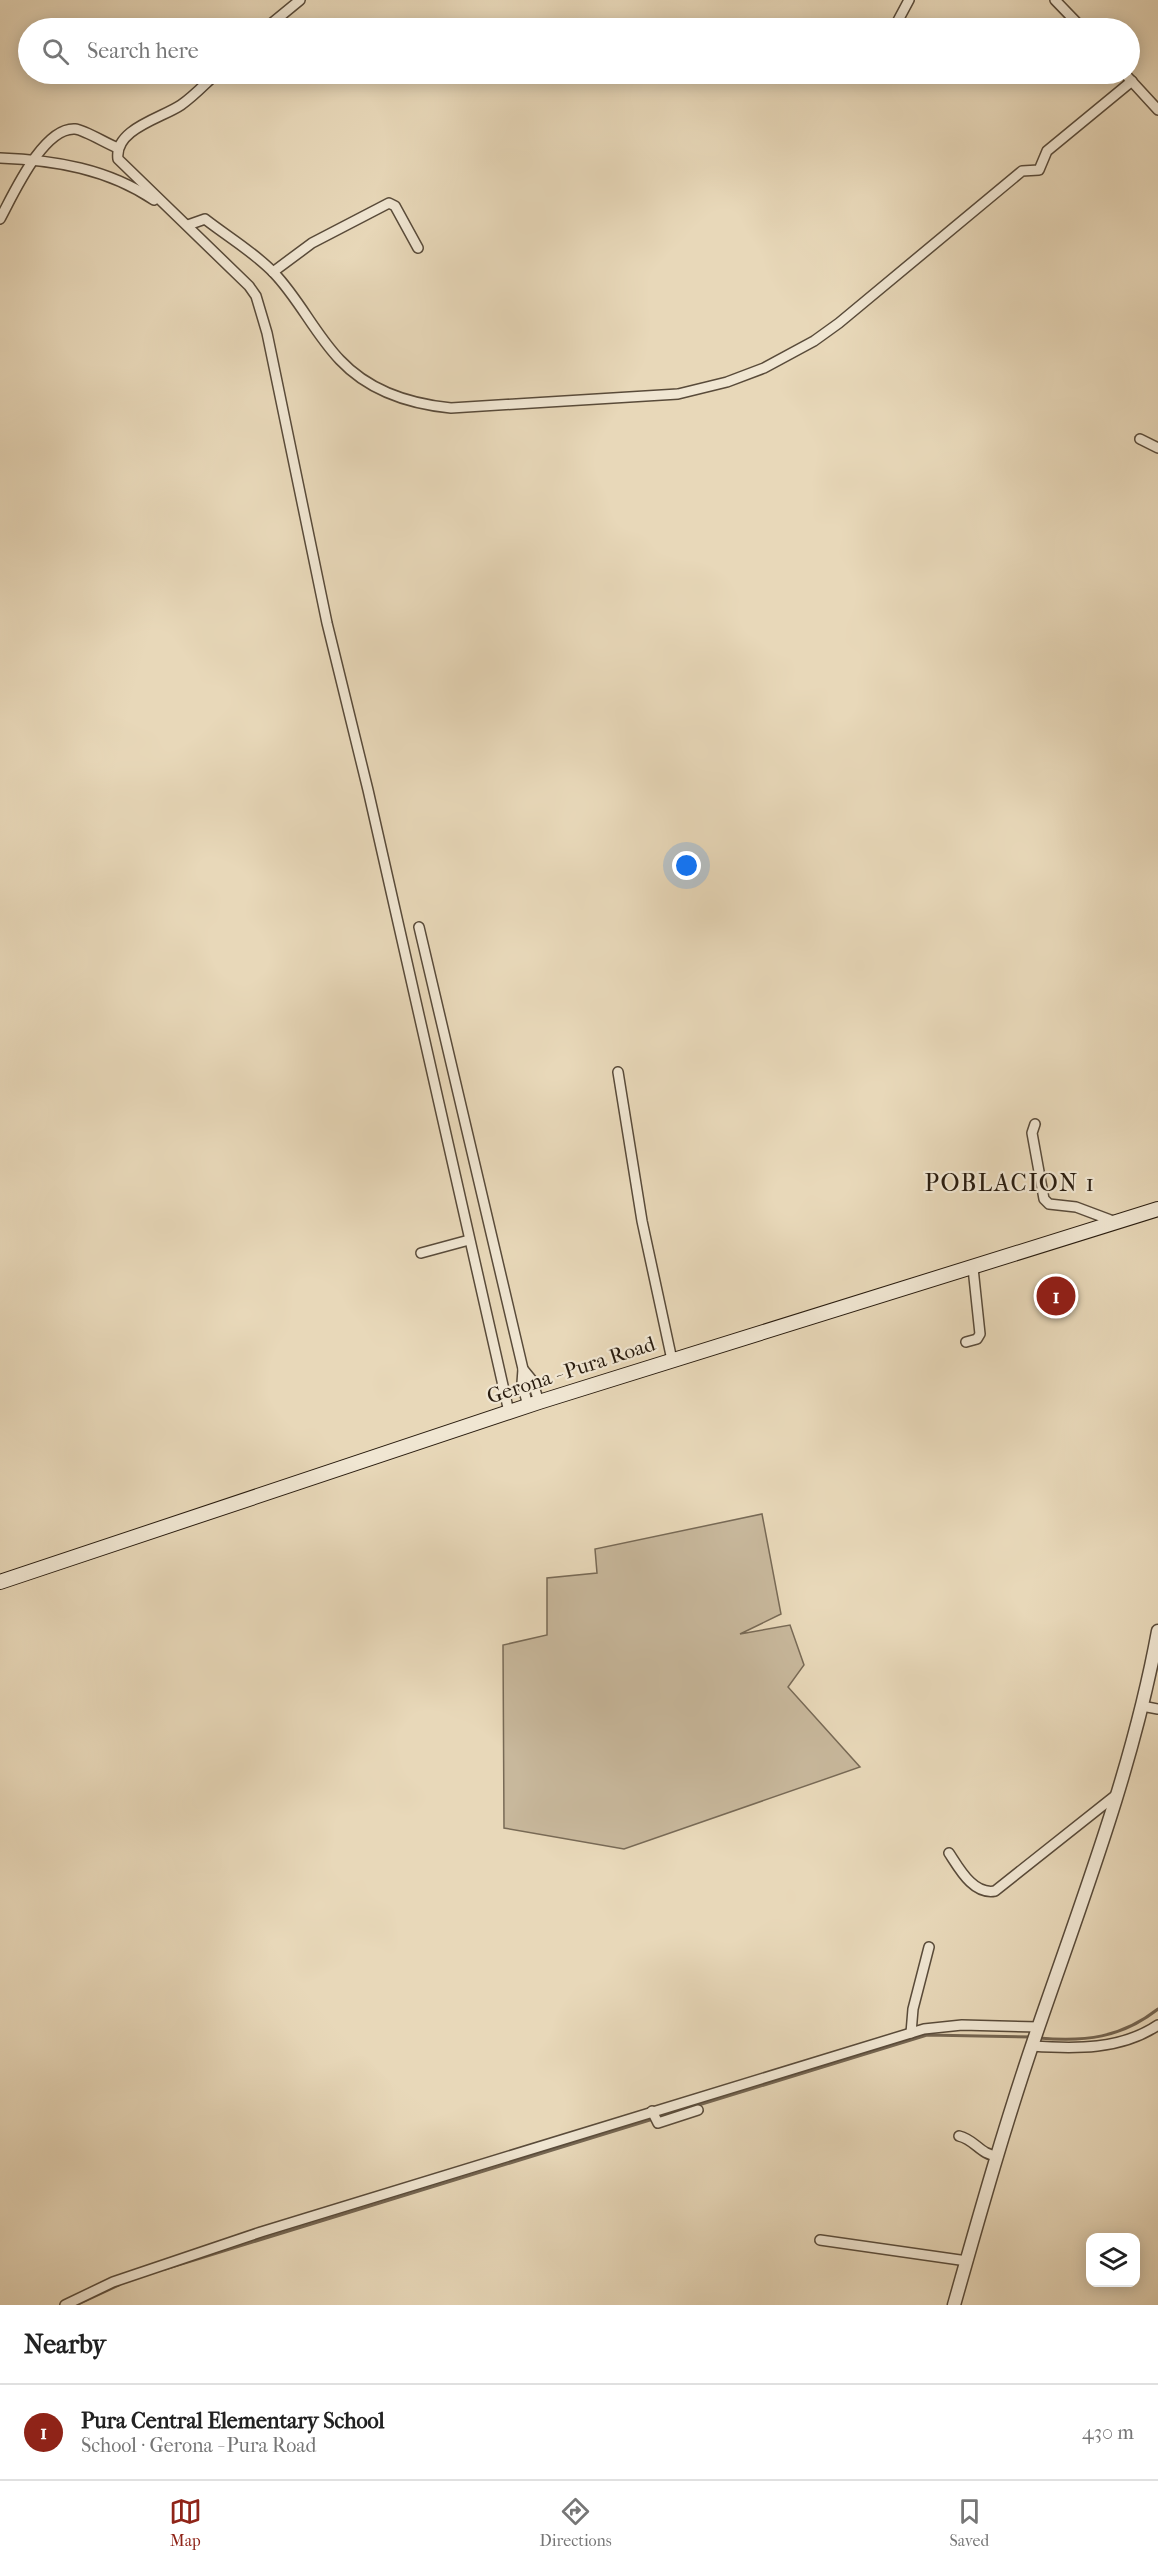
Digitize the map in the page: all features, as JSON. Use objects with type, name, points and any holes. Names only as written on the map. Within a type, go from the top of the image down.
[{"type":"main road","name":"Gerona - Pura Road","points":[[0,1582],[509,1412],[1158,1209]]},
{"type":"street","points":[[278,18],[300,0]]},
{"type":"street","points":[[899,18],[909,0]]},
{"type":"street","points":[[1055,0],[1072,18]]},
{"type":"street","points":[[204,84],[180,105],[124,138],[118,148],[121,164],[235,270],[256,296],[267,333],[327,623],[368,790],[509,1412]]},
{"type":"street","points":[[188,225],[205,219],[273,272],[350,369],[397,398],[420,405],[451,408],[501,407],[678,394],[700,390],[764,368],[814,341],[839,323],[1022,171],[1039,170],[1047,151],[1128,84]]},
{"type":"street","points":[[1135,84],[1158,110]]},
{"type":"street","points":[[0,219],[33,159],[65,130],[78,129],[118,148]]},
{"type":"street","points":[[0,158],[33,159],[104,174],[135,187],[172,210]]},
{"type":"street","points":[[273,272],[312,243],[389,203],[395,206],[418,248]]},
{"type":"street","points":[[1140,438],[1158,448]]},
{"type":"street","points":[[419,927],[523,1369],[532,1380],[534,1404]]},
{"type":"street","points":[[618,1072],[642,1221],[672,1360]]},
{"type":"street","points":[[1035,1124],[1032,1133],[1044,1199],[1049,1204],[1084,1209],[1119,1223]]},
{"type":"street","points":[[421,1253],[469,1240]]},
{"type":"street","points":[[966,1342],[977,1339],[980,1334],[973,1268]]},
{"type":"street","points":[[954,2305],[1032,2046],[1087,1890],[1116,1795],[1156,1657],[1158,1631]]},
{"type":"street","points":[[1142,1706],[1158,1709]]},
{"type":"street","points":[[949,1853],[973,1884],[987,1892],[995,1891],[1116,1795]]},
{"type":"street","points":[[911,2033],[913,2009],[929,1947]]},
{"type":"street","points":[[65,2305],[113,2282],[251,2235],[654,2115],[932,2027],[962,2025],[1039,2027]]},
{"type":"street","points":[[1032,2046],[1094,2047],[1128,2039],[1158,2025]]},
{"type":"street","points":[[654,2115],[662,2123],[698,2110]]},
{"type":"street","points":[[959,2136],[971,2140],[985,2154],[998,2156]]},
{"type":"street","points":[[820,2240],[967,2261]]},
{"type":"shaded area","points":[[762,1514],[781,1614],[740,1634],[790,1625],[804,1665],[788,1687],[860,1767],[624,1849],[504,1828],[503,1645],[547,1635],[547,1578],[597,1573],[595,1549]]},
{"type":"waterway","points":[[1039,2038],[1072,2039],[1102,2036],[1130,2026],[1158,2009]]},
{"type":"waterway","points":[[165,2269],[927,2035],[1032,2037]]},
{"type":"waterway","points":[[76,2305],[119,2285]]},
{"type":"place","name":"Pura Central Elementary School","points":[[1056,1296]]},
{"type":"district","name":"POBLACION 1","points":[[1010,1183]]}]
